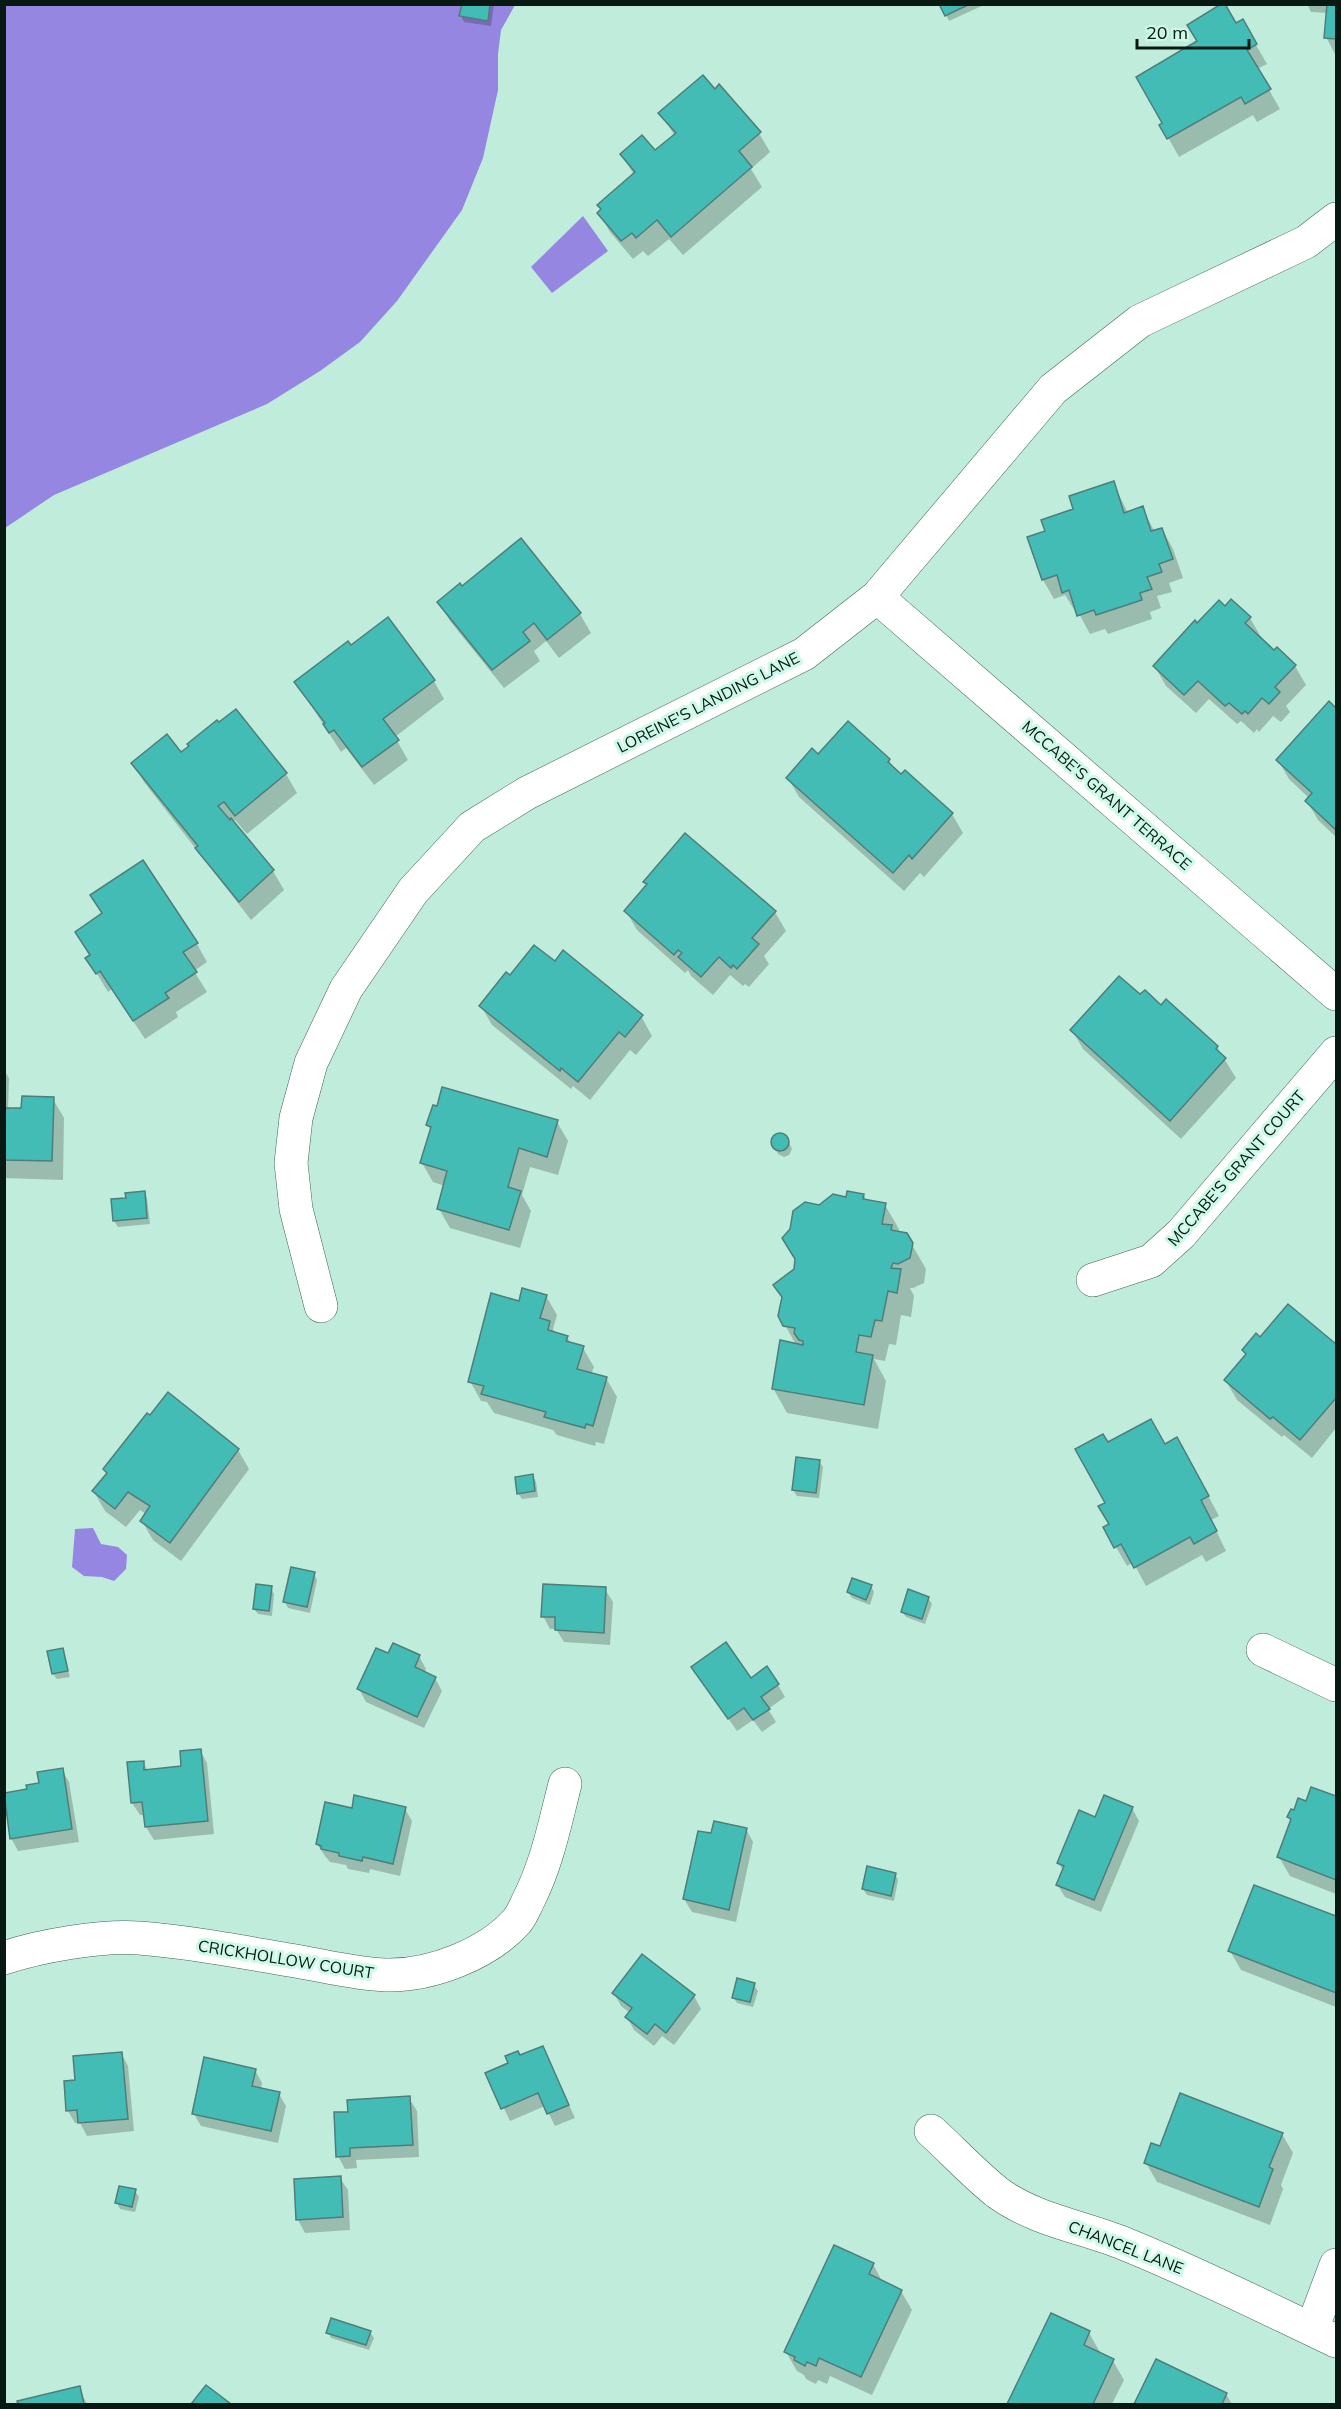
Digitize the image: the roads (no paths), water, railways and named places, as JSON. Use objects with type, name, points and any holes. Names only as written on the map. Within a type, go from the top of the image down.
[{"type":"street","name":"LOREINE'S LANDING LANE","points":[[321,1306],[296,1209],[291,1163],[296,1118],[311,1063],[346,989],[413,891],[472,827],[527,793],[804,654],[877,597],[1053,389],[1140,321],[1306,242],[1336,219]]},
{"type":"street","name":"MCCABE'S GRANT TERRACE","points":[[877,597],[1336,994]]},
{"type":"street","name":"MCCABE'S GRANT COURT","points":[[1093,1280],[1151,1261],[1181,1234],[1336,1053]]},
{"type":"street","points":[[1263,1650],[1336,1685]]},
{"type":"street","name":"CRICKHOLLOW COURT","points":[[4,1958],[75,1942],[137,1938],[222,1948],[359,1973],[388,1975],[424,1970],[466,1958],[489,1945],[518,1920],[533,1890],[546,1855],[565,1784]]},
{"type":"street","name":"CHANCEL LANE","points":[[930,2131],[999,2193],[1021,2206],[1050,2219],[1120,2242],[1180,2266],[1324,2335]]},
{"type":"street","points":[[1324,2335],[1336,2265]]}]
